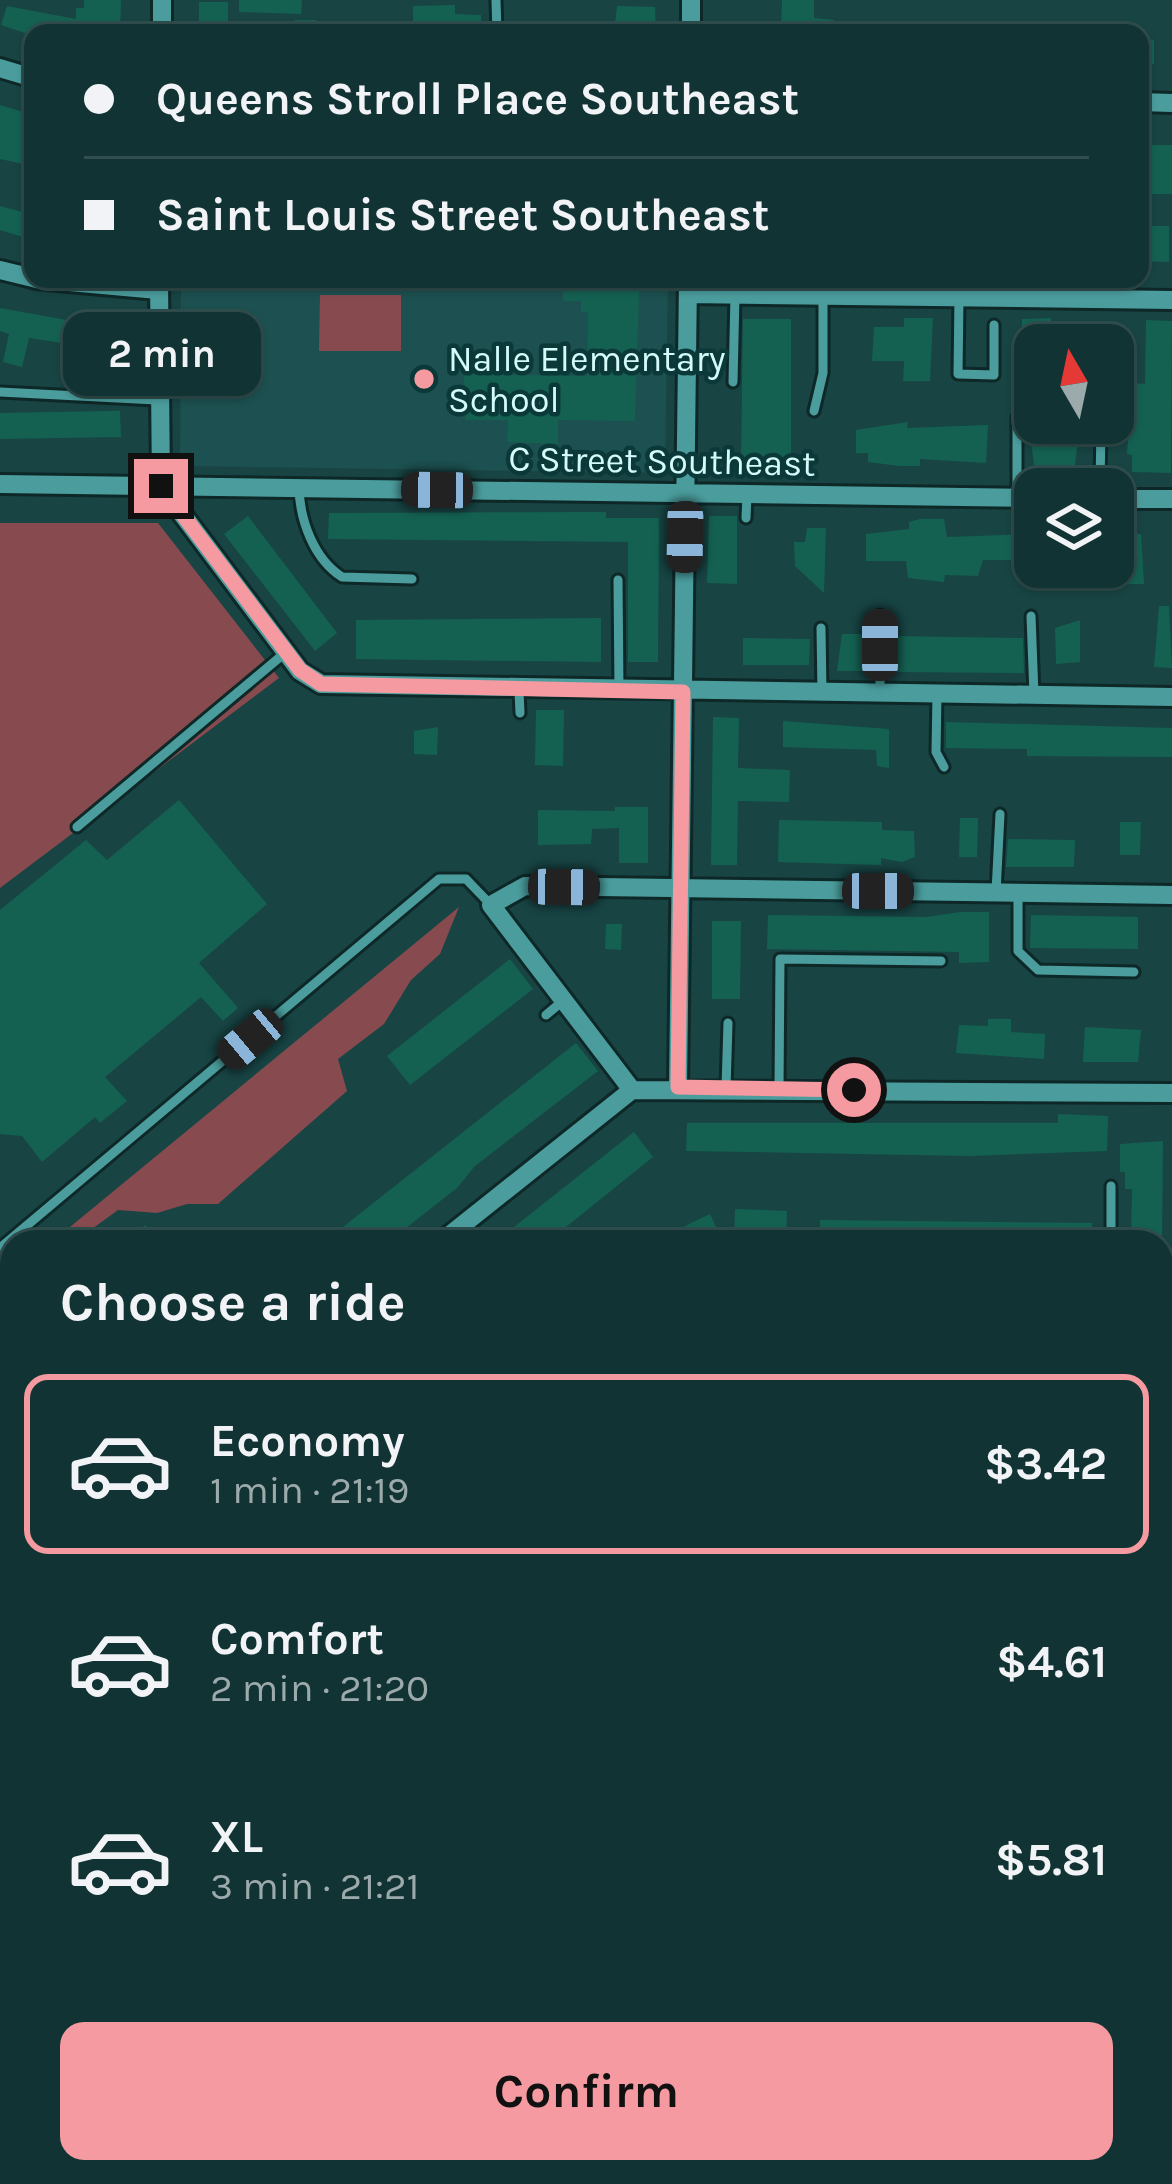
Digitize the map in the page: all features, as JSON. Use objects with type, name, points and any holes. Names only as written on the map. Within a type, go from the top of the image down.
[{"type":"street","points":[[159,288],[161,486],[286,652],[314,681],[345,688],[1172,697]]},
{"type":"street","points":[[678,1087],[688,288]]},
{"type":"street","points":[[728,290],[959,298],[1072,289],[1172,300]]},
{"type":"street","name":"C Street Southeast","points":[[0,484],[1014,498]]},
{"type":"street","points":[[1134,499],[1172,499]]},
{"type":"street","points":[[632,1090],[491,905],[526,886],[1172,895]]},
{"type":"street","points":[[456,1230],[632,1090],[1172,1093]]},
{"type":"lane","points":[[728,290],[733,382]]},
{"type":"lane","points":[[814,411],[824,373],[824,296]]},
{"type":"lane","points":[[959,298],[958,374],[994,375],[994,325]]},
{"type":"lane","points":[[0,392],[157,400]]},
{"type":"lane","points":[[299,488],[304,526],[334,572],[342,577],[412,579]]},
{"type":"lane","points":[[746,518],[747,494]]},
{"type":"lane","points":[[618,580],[619,692]]},
{"type":"lane","points":[[880,615],[880,694]]},
{"type":"lane","points":[[1031,616],[1034,695]]},
{"type":"lane","points":[[821,628],[822,693]]},
{"type":"lane","points":[[77,827],[286,652]]},
{"type":"lane","points":[[519,691],[520,713]]},
{"type":"lane","points":[[937,694],[937,752],[944,767]]},
{"type":"lane","points":[[996,892],[1000,814]]},
{"type":"lane","points":[[20,1230],[440,879],[466,879],[491,905]]},
{"type":"lane","points":[[1018,893],[1018,951],[1038,970],[1134,972]]},
{"type":"lane","points":[[779,1089],[780,959],[940,961]]},
{"type":"lane","points":[[546,1015],[564,1000]]},
{"type":"lane","points":[[726,1088],[728,1023]]},
{"type":"lane","points":[[1111,1186],[1111,1230]]},
{"type":"shaded area","name":"Nalle Elementary School","points":[[181,288],[668,288],[665,473],[180,466]]},
{"type":"shaded area","points":[[320,295],[401,295],[401,351],[319,351]]},
{"type":"shaded area","points":[[0,523],[158,523],[279,678],[0,888]]},
{"type":"shaded area","points":[[459,907],[440,954],[411,980],[384,1024],[338,1059],[347,1091],[218,1204],[187,1204],[157,1213],[118,1210],[90,1230],[66,1230]]},
{"type":"building","points":[[84,0],[121,0],[120,24],[24,24],[24,33],[1,25],[7,6],[76,19],[76,8],[84,8]]},
{"type":"building","points":[[239,0],[302,0],[301,14],[239,12]]},
{"type":"building","points":[[782,0],[814,0],[814,18],[834,20],[834,24],[781,24]]},
{"type":"building","points":[[199,2],[228,2],[228,24],[199,24]]},
{"type":"building","points":[[455,5],[455,14],[481,15],[481,24],[413,24],[413,6]]},
{"type":"building","points":[[617,6],[655,7],[656,24],[615,24]]},
{"type":"building","points":[[1149,40],[1154,40],[1154,64],[1149,64]]},
{"type":"building","points":[[0,105],[24,112],[24,164],[0,159]]},
{"type":"building","points":[[1152,145],[1172,145],[1172,194],[1152,194]]},
{"type":"building","points":[[0,206],[24,213],[24,237],[0,230]]},
{"type":"building","points":[[1149,226],[1169,226],[1169,262],[1149,261]]},
{"type":"building","points":[[563,288],[638,288],[635,421],[558,420],[558,444],[507,442],[508,420],[465,420],[464,374],[587,376],[588,312],[581,312],[581,301],[563,301]]},
{"type":"building","points":[[0,308],[122,330],[121,353],[95,352],[95,346],[68,350],[69,344],[29,338],[22,367],[3,362],[9,334],[0,331]]},
{"type":"building","points":[[904,318],[933,318],[930,381],[903,381],[904,361],[872,361],[874,327],[904,327]]},
{"type":"building","points":[[1051,318],[1051,324],[1022,324],[1022,319]]},
{"type":"building","points":[[743,319],[791,319],[791,470],[741,462]]},
{"type":"building","points":[[1146,320],[1172,321],[1171,473],[1134,472],[1132,455],[1127,454],[1128,444],[1134,444],[1134,383],[1145,384]]},
{"type":"building","points":[[120,411],[121,437],[0,439],[0,413]]},
{"type":"building","points":[[908,422],[907,428],[988,425],[986,463],[920,459],[920,466],[899,466],[868,462],[868,453],[856,453],[856,430]]},
{"type":"building","points":[[1031,444],[1078,444],[1075,468],[1034,468]]},
{"type":"building","points":[[606,512],[606,518],[659,518],[658,662],[628,662],[628,542],[328,539],[329,513]]},
{"type":"building","points":[[248,516],[337,633],[315,651],[224,534]]},
{"type":"building","points":[[709,516],[737,516],[737,584],[707,583]]},
{"type":"building","points":[[944,519],[947,537],[1014,535],[1014,560],[983,560],[978,576],[945,575],[944,582],[908,578],[906,561],[866,561],[866,534],[909,529],[909,522]]},
{"type":"building","points":[[807,528],[826,528],[824,593],[795,566],[794,542],[805,542]]},
{"type":"building","points":[[1134,534],[1141,534],[1144,584],[1134,584]]},
{"type":"building","points":[[1159,606],[1169,606],[1172,668],[1154,667]]},
{"type":"building","points":[[601,618],[601,662],[356,659],[356,620]]},
{"type":"building","points":[[1080,620],[1080,662],[1056,664],[1055,628]]},
{"type":"building","points":[[842,634],[871,634],[871,671],[837,671]]},
{"type":"building","points":[[889,636],[1023,638],[1024,673],[889,672]]},
{"type":"building","points":[[743,638],[810,639],[809,665],[743,665]]},
{"type":"building","points":[[536,710],[564,710],[563,766],[535,765]]},
{"type":"building","points":[[713,717],[739,718],[738,768],[790,770],[789,802],[738,801],[737,865],[711,865]]},
{"type":"building","points":[[783,721],[889,729],[889,768],[877,766],[876,750],[783,747]]},
{"type":"building","points":[[946,722],[1172,728],[1172,757],[1027,756],[1027,749],[946,748]]},
{"type":"building","points":[[438,727],[437,755],[414,754],[414,731]]},
{"type":"building","points":[[179,800],[267,904],[199,963],[238,1008],[223,1021],[201,997],[105,1077],[127,1101],[100,1123],[95,1117],[42,1162],[22,1136],[0,1134],[0,910],[86,840],[107,860]]},
{"type":"building","points":[[615,807],[648,807],[648,863],[619,863],[619,828],[592,829],[591,844],[538,845],[538,810],[615,811]]},
{"type":"building","points":[[960,818],[978,818],[977,857],[959,857]]},
{"type":"building","points":[[779,820],[882,822],[882,830],[914,831],[915,857],[902,862],[881,858],[881,865],[778,862]]},
{"type":"building","points":[[1120,822],[1141,822],[1140,855],[1120,855]]},
{"type":"building","points":[[1008,839],[1075,840],[1074,867],[1006,867]]},
{"type":"building","points":[[989,912],[989,962],[959,963],[959,952],[767,949],[768,915],[927,917]]},
{"type":"building","points":[[1031,915],[1138,917],[1138,949],[1030,948]]},
{"type":"building","points":[[712,921],[741,921],[740,999],[712,999]]},
{"type":"building","points":[[606,924],[622,924],[621,950],[605,949]]},
{"type":"building","points":[[510,959],[533,989],[410,1085],[387,1056]]},
{"type":"building","points":[[988,1019],[1011,1019],[1011,1032],[1045,1034],[1044,1059],[956,1053],[959,1025],[988,1026]]},
{"type":"building","points":[[1085,1027],[1141,1030],[1138,1062],[1083,1062]]},
{"type":"building","points":[[576,1043],[598,1071],[475,1166],[457,1188],[403,1230],[339,1230]]},
{"type":"building","points":[[1058,1114],[1108,1116],[1107,1151],[970,1156],[686,1151],[687,1123],[1058,1123]]},
{"type":"building","points":[[634,1132],[653,1157],[562,1230],[510,1230]]},
{"type":"building","points":[[1163,1141],[1162,1230],[1131,1230],[1132,1189],[1125,1189],[1125,1172],[1120,1172],[1120,1144]]},
{"type":"building","points":[[735,1209],[787,1211],[786,1230],[734,1230]]},
{"type":"building","points":[[710,1214],[717,1230],[677,1230]]},
{"type":"building","points":[[820,1220],[1092,1223],[1092,1230],[820,1230]]},
{"type":"place","name":"Nalle Elementary School","points":[[424,379]]},
{"type":"route","points":[[161,486],[300,670],[321,684],[337,688],[683,692],[678,1087],[854,1090]]}]
